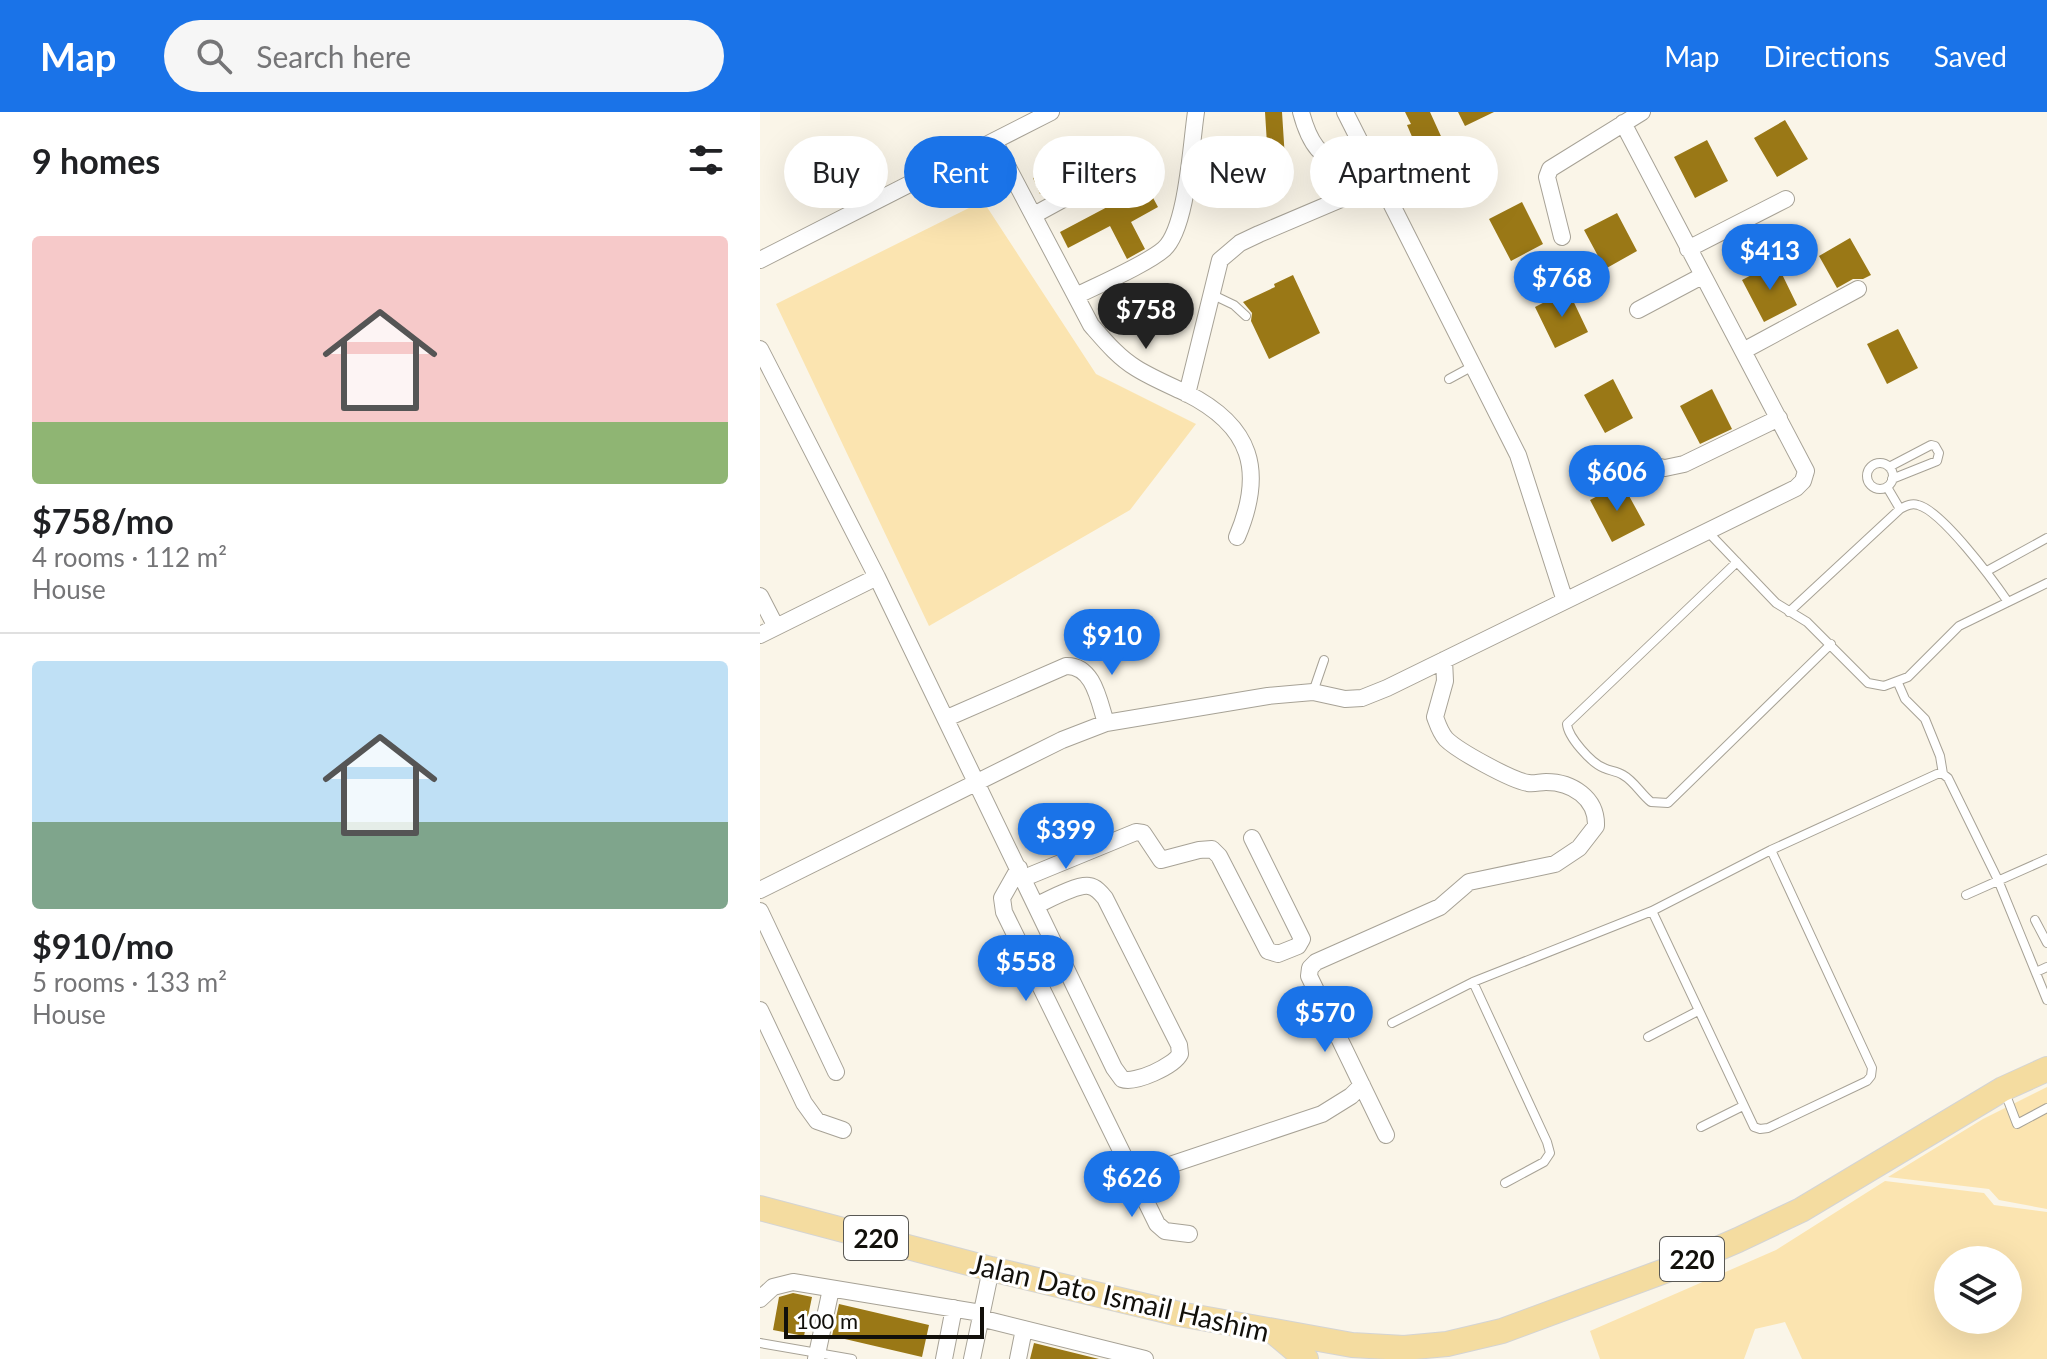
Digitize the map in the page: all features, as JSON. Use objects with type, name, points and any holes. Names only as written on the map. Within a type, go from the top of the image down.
[{"type":"main road","name":"220","points":[[1318,1354],[1352,1345],[1404,1348],[1447,1344],[1488,1334],[1678,1266],[1801,1210],[2003,1089],[2047,1069]]},
{"type":"main road","name":"Jalan Dato Ismail Hashim","points":[[760,1208],[991,1269],[1179,1314],[1273,1332],[1318,1354]]},
{"type":"street","points":[[1004,136],[1051,112]]},
{"type":"street","points":[[1076,296],[1162,251],[1174,237],[1182,211],[1196,112]]},
{"type":"street","points":[[1301,112],[1310,137]]},
{"type":"street","points":[[1345,112],[1357,136]]},
{"type":"street","points":[[1562,237],[1547,177],[1550,169],[1642,112]]},
{"type":"street","points":[[760,890],[1062,740],[1106,723],[1268,696],[1313,692],[1345,699],[1362,698],[1796,488],[1803,481],[1806,471],[1623,123]]},
{"type":"street","points":[[1017,184],[1091,325],[1113,350],[1154,379],[1187,394],[1224,418],[1241,440],[1252,470],[1251,498],[1237,537]]},
{"type":"street","points":[[760,260],[904,187]]},
{"type":"street","points":[[1688,249],[1786,199]]},
{"type":"street","points":[[1034,215],[1047,208]]},
{"type":"street","points":[[1187,394],[1220,260],[1240,243],[1321,208]]},
{"type":"street","points":[[1392,208],[1518,455],[1565,601]]},
{"type":"street","points":[[1638,310],[1702,276]]},
{"type":"street","points":[[1743,351],[1858,289]]},
{"type":"street","points":[[760,349],[947,718],[977,782],[1022,873],[1037,905],[1122,1079],[1134,1081],[1176,1061],[1180,1054],[1179,1045],[1105,898],[1097,889],[1080,887],[1037,905]]},
{"type":"street","points":[[1650,465],[1673,468],[1684,464],[1779,418]]},
{"type":"street","points":[[760,635],[877,577]]},
{"type":"street","points":[[760,596],[776,627]]},
{"type":"street","points":[[1386,1135],[1309,976],[1310,968],[1316,962],[1440,907],[1469,882],[1555,864],[1579,848],[1596,826],[1593,807],[1574,788],[1562,783],[1531,784],[1516,779],[1455,747],[1444,737],[1435,717],[1445,681],[1444,660]]},
{"type":"street","points":[[947,718],[1066,666],[1075,666],[1083,670],[1094,686],[1106,723]]},
{"type":"street","points":[[1189,1234],[1165,1231],[1157,1224],[1001,905],[1002,898],[1022,873],[1136,832],[1143,833],[1161,860],[1212,849],[1219,856],[1268,951],[1278,954],[1298,946],[1302,939],[1252,838]]},
{"type":"street","points":[[760,911],[836,1072]]},
{"type":"street","points":[[760,1010],[804,1103],[817,1121],[843,1130]]},
{"type":"street","points":[[1134,1177],[1322,1114],[1351,1096],[1362,1085]]},
{"type":"street","points":[[972,1359],[991,1269]]},
{"type":"street","points":[[760,1299],[773,1287],[785,1283],[954,1308],[1145,1359]]},
{"type":"street","points":[[817,1356],[831,1289]]},
{"type":"street","points":[[944,1359],[954,1308]]},
{"type":"street","points":[[1018,1359],[1024,1329]]},
{"type":"lane","points":[[1210,294],[1234,305],[1246,316]]},
{"type":"lane","points":[[1449,379],[1473,366]]},
{"type":"lane","points":[[1889,467],[1931,445],[1939,453],[1937,461],[1892,479],[1887,487],[1879,489],[1872,486],[1868,479],[1869,471],[1874,465],[1882,463],[1889,467],[1892,479]]},
{"type":"lane","points":[[1887,487],[1900,509]]},
{"type":"lane","points":[[1789,612],[1900,509],[1913,504],[1921,505],[1932,513],[1987,571],[2008,602]]},
{"type":"lane","points":[[1708,532],[1776,603],[1807,622],[1868,683],[1884,686],[1908,677],[1959,626],[2047,583]]},
{"type":"lane","points":[[1987,571],[2047,538]]},
{"type":"lane","points":[[1737,562],[1567,724],[1567,730],[1595,762],[1602,768],[1625,776],[1651,802],[1668,803],[1831,644]]},
{"type":"lane","points":[[1313,692],[1324,660]]},
{"type":"lane","points":[[1898,683],[1905,699],[1925,719],[1940,756],[1943,774]]},
{"type":"lane","points":[[1392,1023],[1473,982],[1652,911],[1771,850],[1937,774],[1948,778],[1998,880],[2047,1000]]},
{"type":"lane","points":[[1652,911],[1754,1127],[1768,1128],[1867,1081],[1872,1068],[1771,850]]},
{"type":"lane","points":[[1966,895],[2047,859]]},
{"type":"lane","points":[[2035,920],[2047,943]]},
{"type":"lane","points":[[2036,972],[2047,967]]},
{"type":"lane","points":[[1473,982],[1550,1153],[1544,1162],[1505,1183]]},
{"type":"lane","points":[[1648,1037],[1698,1011]]},
{"type":"lane","points":[[2003,1089],[2017,1124],[2047,1108]]},
{"type":"lane","points":[[1701,1127],[1743,1106]]},
{"type":"lane","points":[[760,1343],[817,1356],[852,1359]]},
{"type":"shaded area","points":[[969,208],[988,208],[1096,374],[1196,424],[1130,510],[929,626],[776,304]]},
{"type":"shaded area","points":[[2047,1087],[2047,1209],[1999,1200],[1989,1189],[1888,1177],[1983,1119]]},
{"type":"shaded area","points":[[1885,1181],[1984,1193],[1994,1205],[2047,1212],[2047,1359],[1802,1359],[1785,1322],[1755,1329],[1744,1359],[1600,1359],[1590,1331],[1776,1250]]},
{"type":"building","points":[[1265,112],[1282,112],[1284,136],[1266,136]]},
{"type":"building","points":[[1405,112],[1430,112],[1441,136],[1412,136],[1407,125],[1411,124]]},
{"type":"building","points":[[1458,112],[1494,112],[1465,126]]},
{"type":"building","points":[[1785,120],[1808,159],[1777,177],[1754,138]]},
{"type":"building","points":[[1707,140],[1728,181],[1695,198],[1674,157]]},
{"type":"building","points":[[1522,202],[1543,244],[1511,261],[1489,219]]},
{"type":"building","points":[[1105,208],[1156,208],[1131,222],[1145,249],[1127,259],[1110,226],[1068,248],[1060,232]]},
{"type":"building","points":[[1617,213],[1637,251],[1605,269],[1584,230]]},
{"type":"building","points":[[1850,238],[1871,275],[1853,279],[1837,288],[1819,256]]},
{"type":"building","points":[[1776,262],[1797,305],[1764,322],[1742,280]]},
{"type":"building","points":[[1293,275],[1320,333],[1269,359],[1251,321],[1252,313],[1243,302]]},
{"type":"building","points":[[1568,290],[1588,332],[1555,348],[1535,307]]},
{"type":"building","points":[[1898,329],[1918,368],[1887,384],[1867,344]]},
{"type":"building","points":[[1613,379],[1633,418],[1605,433],[1584,395]]},
{"type":"building","points":[[1712,389],[1732,429],[1700,444],[1680,406]]},
{"type":"building","points":[[1622,483],[1645,525],[1612,542],[1590,500]]},
{"type":"building","points":[[793,1293],[812,1297],[804,1336],[773,1330],[779,1297]]},
{"type":"building","points":[[839,1304],[929,1325],[922,1357],[832,1336]]},
{"type":"building","points":[[1034,1343],[1099,1359],[1030,1359]]}]
